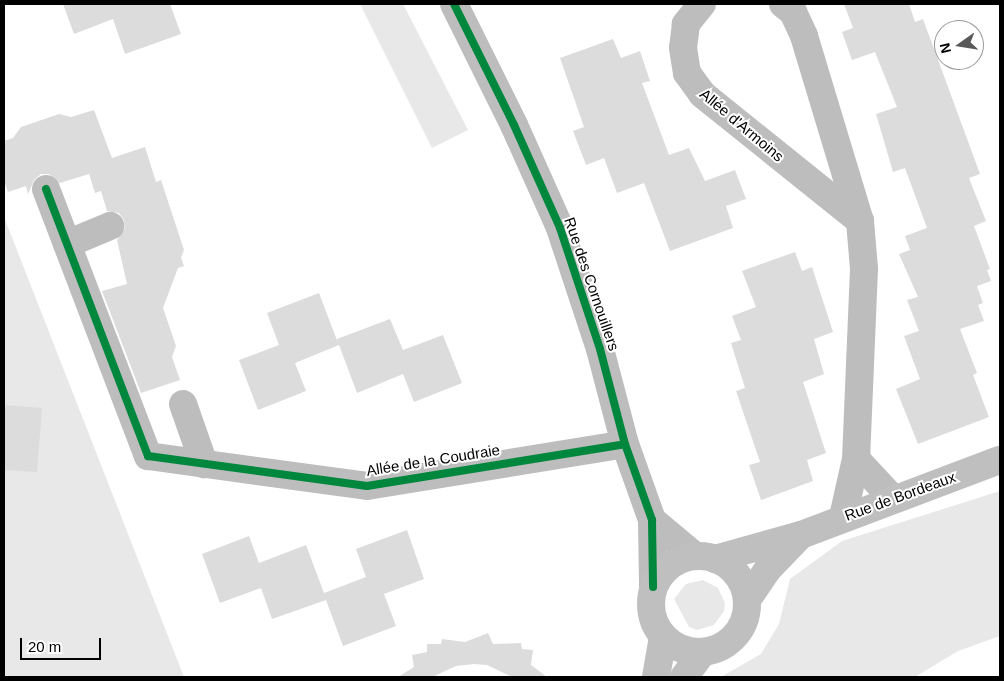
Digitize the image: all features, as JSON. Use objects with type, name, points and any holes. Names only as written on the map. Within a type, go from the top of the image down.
[{"type":"main road","name":"Rue de Bordeaux","points":[[705,557],[801,535],[844,517],[1000,460]]},
{"type":"main road","points":[[662,637],[687,652],[702,653],[724,646],[740,630],[747,600],[768,569],[801,535]]},
{"type":"main road","points":[[656,677],[662,637],[652,613],[654,587],[670,566],[705,557],[737,574],[747,600]]},
{"type":"main road","points":[[684,677],[702,653]]},
{"type":"street","name":"Rue des Cornouillers","points":[[454,4],[514,126],[560,228],[600,349],[625,444],[652,520],[654,587]]},
{"type":"street","name":"Allée d'Armoins","points":[[702,4],[686,24],[683,48],[687,73],[702,94],[860,221]]},
{"type":"street","points":[[783,4],[793,12],[804,36],[860,221],[864,269],[856,459],[844,517]]},
{"type":"street","points":[[46,190],[67,244],[110,226]]},
{"type":"street","name":"Allée de la Coudraie","points":[[67,244],[148,456],[367,486],[625,444]]},
{"type":"street","points":[[183,404],[204,464]]},
{"type":"street","points":[[856,459],[893,499]]},
{"type":"street","points":[[652,520],[705,557]]},
{"type":"shaded area","points":[[360,4],[403,4],[468,130],[432,148]]},
{"type":"shaded area","points":[[4,217],[184,677],[4,677]]},
{"type":"shaded area","points":[[1000,491],[1000,636],[958,651],[915,677],[721,677],[761,654],[779,624],[790,579],[842,541]]},
{"type":"shaded area","points":[[703,580],[718,588],[725,603],[724,611],[714,625],[697,630],[689,627],[674,599],[686,584]]},
{"type":"building","points":[[63,4],[170,4],[181,34],[125,54],[113,19],[74,34]]},
{"type":"building","points":[[844,4],[909,4],[915,22],[923,19],[934,49],[934,70],[942,70],[980,174],[969,178],[986,221],[974,226],[990,269],[987,270],[991,281],[977,286],[983,303],[978,305],[984,321],[960,329],[977,373],[973,375],[989,417],[918,444],[896,389],[920,379],[904,336],[919,331],[907,300],[918,297],[899,254],[910,250],[905,236],[927,228],[905,168],[893,172],[876,114],[897,107],[875,52],[852,60],[842,32],[853,28]]},
{"type":"building","points":[[613,39],[621,58],[640,51],[650,81],[642,83],[669,155],[689,148],[705,181],[735,170],[746,199],[726,206],[733,228],[670,251],[644,183],[617,193],[604,158],[586,165],[573,131],[584,127],[560,58]]},
{"type":"building","points":[[94,110],[112,158],[145,147],[156,182],[161,180],[184,250],[181,258],[184,266],[178,268],[163,308],[176,346],[172,357],[180,380],[141,393],[102,291],[127,284],[117,240],[125,228],[124,220],[119,213],[107,211],[101,191],[95,193],[89,174],[60,183],[49,174],[41,174],[34,180],[28,194],[26,186],[8,192],[4,181],[4,141],[13,138],[21,127],[59,114],[71,117]]},
{"type":"building","points":[[795,252],[802,271],[812,267],[833,332],[814,339],[824,374],[803,382],[826,453],[807,460],[813,481],[761,500],[749,465],[760,462],[736,391],[745,388],[731,343],[741,340],[732,316],[756,307],[742,271]]},
{"type":"building","points":[[319,293],[338,343],[337,339],[390,319],[403,350],[443,335],[462,383],[414,402],[403,374],[357,393],[339,345],[295,363],[306,391],[258,410],[239,360],[279,345],[267,313]]},
{"type":"building","points":[[4,405],[42,408],[37,472],[4,470]]},
{"type":"building","points":[[407,530],[424,579],[384,594],[396,626],[343,646],[326,600],[272,619],[261,588],[220,603],[202,554],[249,536],[259,563],[306,545],[324,593],[366,577],[356,549]]},
{"type":"building","points":[[488,633],[493,644],[521,643],[522,649],[533,650],[531,665],[547,677],[512,677],[487,665],[474,664],[456,666],[432,677],[398,677],[414,667],[412,655],[427,652],[427,644],[441,644],[442,639],[465,642]]},
{"type":"cycle path","points":[[454,4],[514,125],[560,228],[600,349],[625,444],[652,520],[653,587]]},
{"type":"cycle path","points":[[46,189],[148,456],[367,486],[625,444]]}]
